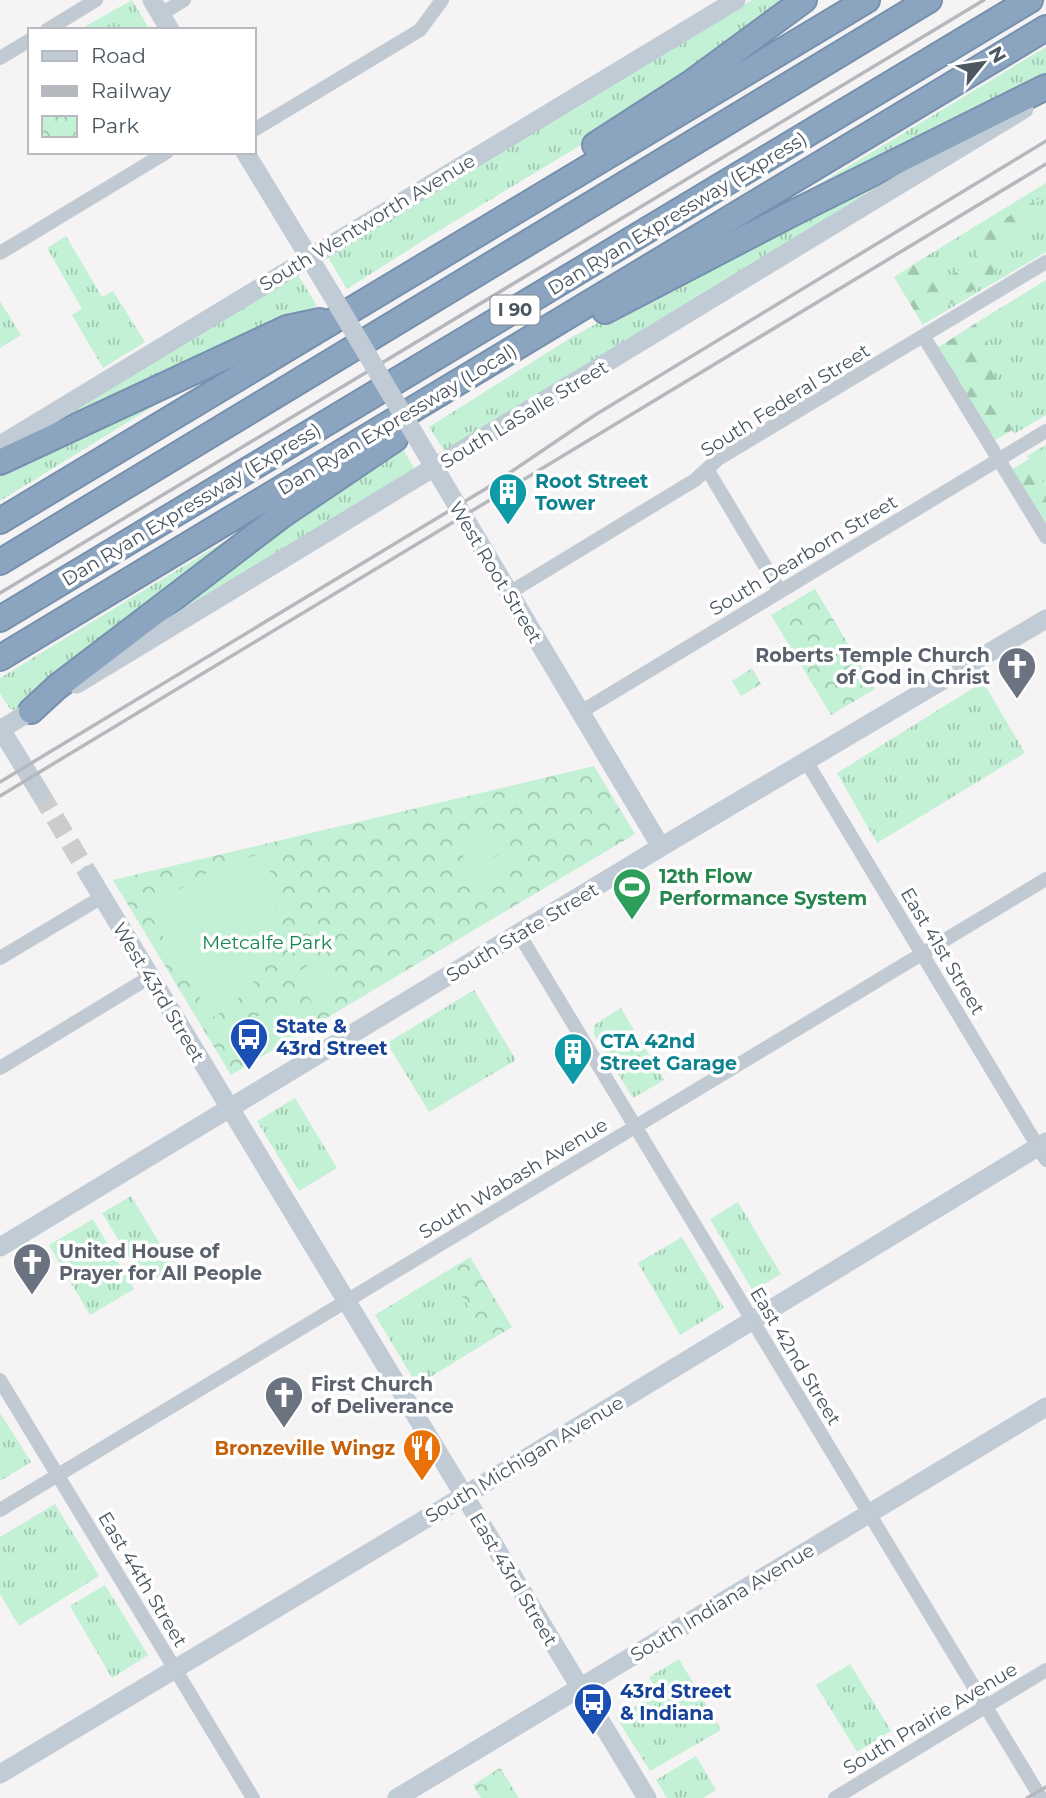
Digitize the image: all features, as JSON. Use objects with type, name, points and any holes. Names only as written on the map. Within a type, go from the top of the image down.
[{"type":"highway","points":[[489,228],[555,172],[691,83],[804,0]]},
{"type":"highway","points":[[0,462],[335,306],[489,228],[867,0]]},
{"type":"highway","name":"I 90","points":[[0,562],[929,0]]},
{"type":"highway","name":"Dan Ryan Expressway (Express)","points":[[0,619],[1030,0]]},
{"type":"highway","name":"Dan Ryan Expressway (Local)","points":[[0,658],[1046,28]]},
{"type":"highway","points":[[530,339],[579,325],[797,211],[1046,87]]},
{"type":"highway","points":[[0,521],[335,306]]},
{"type":"highway","points":[[31,711],[57,688],[281,516],[442,408],[486,366]]},
{"type":"street","points":[[50,28],[96,0]]},
{"type":"street","points":[[161,15],[184,0]]},
{"type":"street","points":[[256,129],[420,30],[442,0]]},
{"type":"street","name":"South Wentworth Avenue","points":[[0,445],[736,0]]},
{"type":"street","points":[[0,58],[28,41]]},
{"type":"street","name":"South LaSalle Street","points":[[0,729],[1046,96]]},
{"type":"street","points":[[0,253],[164,154]]},
{"type":"street","name":"West Root Street","points":[[246,154],[662,848]]},
{"type":"street","name":"South Federal Street","points":[[509,593],[695,480],[718,459],[1046,262]]},
{"type":"street","points":[[924,337],[1046,537]]},
{"type":"street","name":"South Dearborn Street","points":[[579,713],[1046,431]]},
{"type":"street","points":[[707,469],[780,591]]},
{"type":"street","name":"South State Street","points":[[0,1247],[1046,619]]},
{"type":"street","points":[[0,729],[40,793]]},
{"type":"street","name":"East 41st Street","points":[[806,761],[1043,1150]]},
{"type":"street","name":"West 43rd Street","points":[[89,875],[229,1109]]},
{"type":"street","name":"South Wabash Avenue","points":[[0,1510],[1046,879]]},
{"type":"street","points":[[0,958],[102,897]]},
{"type":"street","name":"East 42nd Street","points":[[519,934],[1041,1798]]},
{"type":"street","points":[[2,1062],[150,977]]},
{"type":"street","name":"East 43rd Street","points":[[229,1109],[647,1798]]},
{"type":"street","name":"South Michigan Avenue","points":[[0,1774],[752,1321],[1043,1150]]},
{"type":"street","name":"East 44th Street","points":[[0,1380],[253,1798]]},
{"type":"street","name":"South Indiana Avenue","points":[[397,1798],[1046,1406]]},
{"type":"street","name":"South Prairie Avenue","points":[[835,1798],[1046,1670]]},
{"type":"green space","points":[[132,0],[149,28],[87,28],[86,26]]},
{"type":"green space","points":[[752,0],[792,0],[619,122],[347,289],[329,259],[331,253]]},
{"type":"green space","points":[[1046,47],[1046,76],[791,201]]},
{"type":"green space","points":[[986,123],[445,452],[429,427],[572,337],[625,308]]},
{"type":"green space","points":[[1046,183],[1046,252],[922,325],[921,322],[991,279],[1023,219],[1040,199],[992,226],[974,261],[945,280],[930,254]]},
{"type":"green space","points":[[1042,197],[1023,219],[991,279],[921,322],[894,277],[930,254],[945,279],[974,261],[985,234],[992,226]]},
{"type":"green space","points":[[66,236],[102,297],[113,291],[145,342],[103,368],[72,315],[82,309],[47,248]]},
{"type":"green space","points":[[297,273],[317,306],[17,447],[15,444]]},
{"type":"green space","points":[[1046,280],[1046,415],[1014,434],[994,377],[984,318]]},
{"type":"green space","points":[[0,301],[21,335],[0,348]]},
{"type":"green space","points":[[984,318],[994,375],[1012,430],[994,441],[937,348]]},
{"type":"green space","points":[[201,377],[0,501],[0,470]]},
{"type":"green space","points":[[400,444],[415,470],[117,651]]},
{"type":"green space","points":[[1046,445],[1046,487],[1027,456]]},
{"type":"green space","points":[[1029,459],[1046,487],[1046,529],[1011,470]]},
{"type":"green space","points":[[264,517],[23,704],[14,710],[10,709],[0,693],[0,678]]},
{"type":"green space","points":[[815,589],[875,689],[831,715],[771,615]]},
{"type":"green space","points":[[752,668],[761,684],[741,696],[732,681]]},
{"type":"green space","points":[[983,682],[1025,753],[877,843],[837,773]]},
{"type":"green space","name":"Metcalfe Park","points":[[594,766],[635,834],[231,1075],[113,880]]},
{"type":"green space","points":[[493,829],[503,845],[468,865],[459,849]]},
{"type":"green space","points":[[506,850],[515,866],[481,886],[472,871]]},
{"type":"green space","points":[[264,853],[277,904],[273,947],[265,967],[252,985],[212,1018],[149,913],[151,906],[218,866]]},
{"type":"green space","points":[[319,959],[339,994],[315,1008],[295,974]]},
{"type":"green space","points":[[474,990],[516,1060],[429,1112],[387,1043]]},
{"type":"green space","points":[[289,997],[303,1020],[269,1041],[255,1018]]},
{"type":"green space","points":[[621,1008],[664,1080],[633,1098],[594,1035],[594,1025]]},
{"type":"green space","points":[[295,1098],[337,1168],[299,1191],[257,1121]]},
{"type":"green space","points":[[131,1196],[174,1267],[145,1284],[102,1213]]},
{"type":"green space","points":[[738,1202],[781,1274],[753,1291],[710,1219]]},
{"type":"green space","points":[[93,1219],[134,1289],[90,1315],[49,1245]]},
{"type":"green space","points":[[682,1237],[724,1308],[680,1335],[638,1263]]},
{"type":"green space","points":[[470,1257],[512,1327],[489,1341],[447,1271]]},
{"type":"green space","points":[[447,1271],[489,1341],[417,1385],[375,1315]]},
{"type":"green space","points":[[0,1413],[31,1462],[0,1481]]},
{"type":"green space","points":[[55,1504],[99,1576],[19,1626],[0,1594],[0,1537]]},
{"type":"green space","points":[[105,1585],[148,1655],[112,1678],[70,1606]]},
{"type":"green space","points":[[679,1659],[721,1730],[650,1771],[616,1717],[658,1693],[649,1677]]},
{"type":"green space","points":[[850,1664],[891,1731],[857,1752],[816,1685]]},
{"type":"green space","points":[[696,1756],[716,1790],[703,1798],[667,1798],[656,1780]]},
{"type":"green space","points":[[500,1768],[519,1798],[481,1798],[473,1785]]},
{"type":"tunnel","points":[[40,793],[89,875]]},
{"type":"railway","points":[[0,593],[984,0]]},
{"type":"railway","points":[[0,782],[487,488],[595,415],[1046,141]]},
{"type":"railway","points":[[0,796],[1046,164]]},
{"type":"railway","points":[[1027,1798],[1046,1787]]},
{"type":"place","name":"Root Street Tower","points":[[508,526]]},
{"type":"place","name":"Roberts Temple Church of God in Christ","points":[[1017,700]]},
{"type":"place","name":"12th Flow Performance System","points":[[632,921]]},
{"type":"place","name":"State & 43rd Street","points":[[249,1071]]},
{"type":"place","name":"CTA 42nd Street Garage","points":[[573,1086]]},
{"type":"place","name":"United House of Prayer for All People","points":[[32,1296]]},
{"type":"place","name":"First Church of Deliverance","points":[[284,1429]]},
{"type":"place","name":"Bronzeville Wingz","points":[[422,1482]]},
{"type":"place","name":"43rd Street & Indiana","points":[[593,1736]]}]
